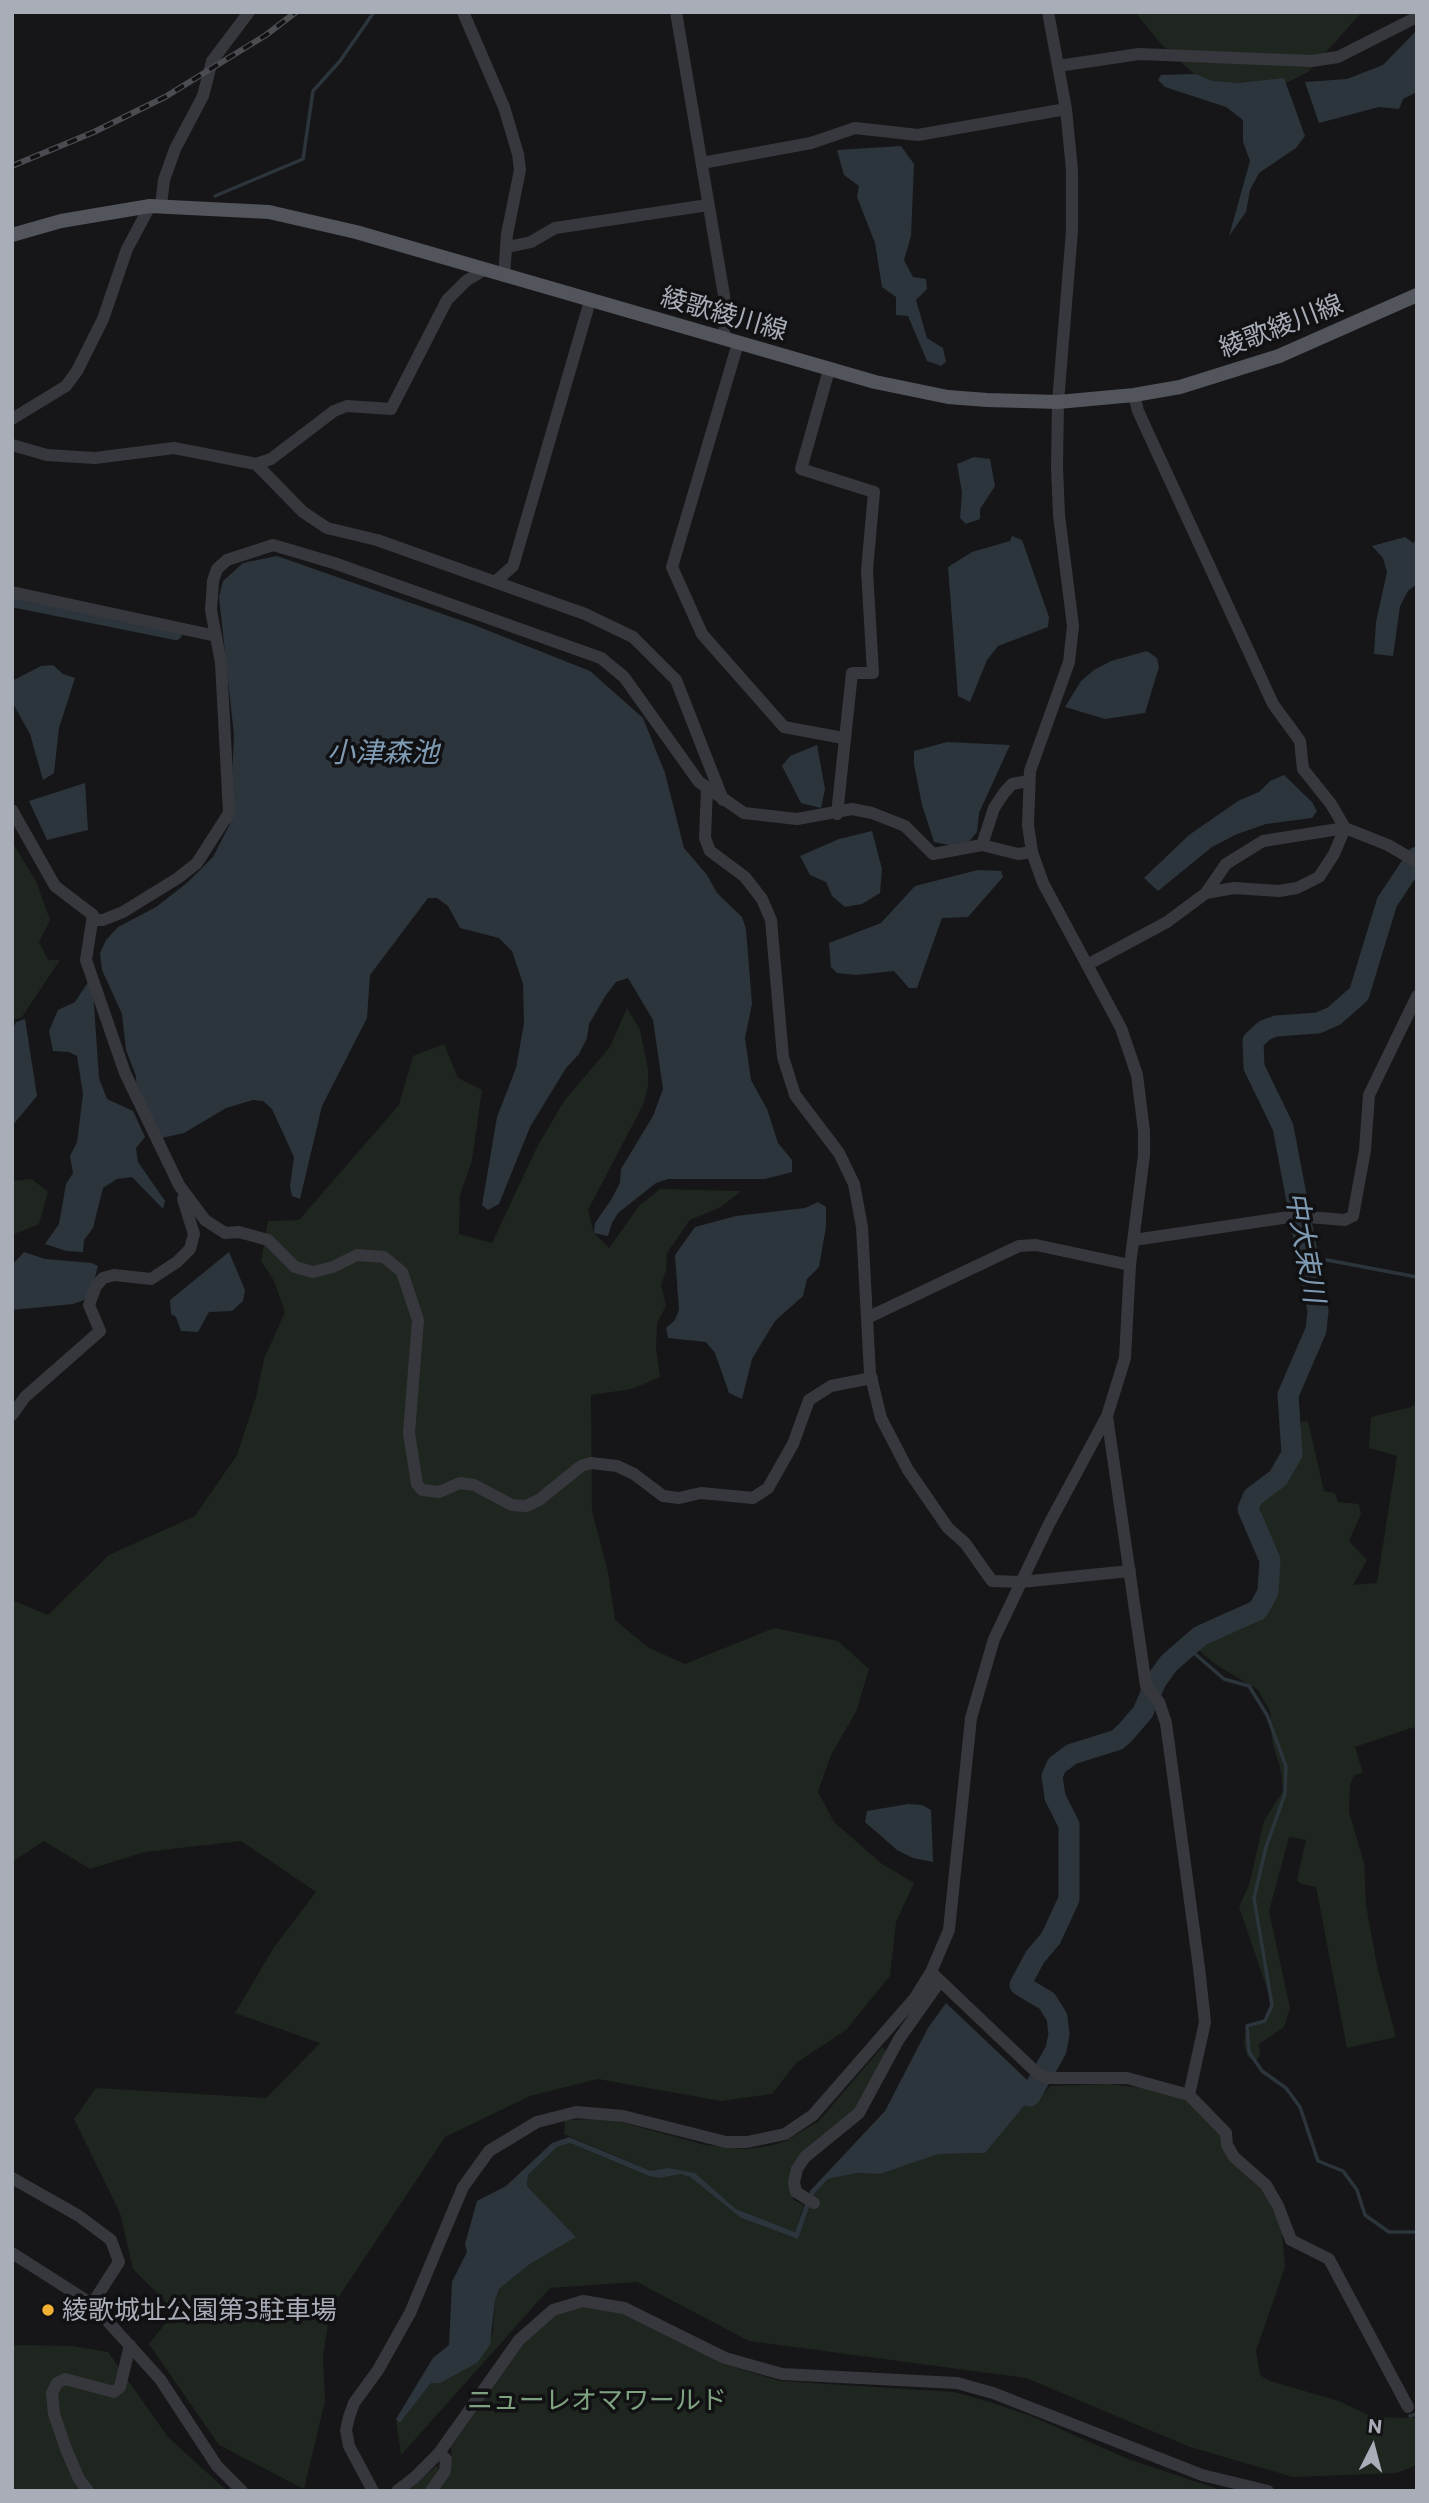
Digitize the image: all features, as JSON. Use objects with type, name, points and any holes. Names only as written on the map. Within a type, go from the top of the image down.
[{"type":"main road","name":"綾歌綾川線","points":[[12,235],[61,221],[155,205],[228,208],[282,215],[356,232],[829,370],[948,397],[1059,402],[1134,395],[1217,377],[1279,356],[1417,295]]},
{"type":"street","points":[[463,12],[504,107],[518,153],[520,170],[508,234],[504,276]]},
{"type":"street","points":[[676,12],[727,313],[723,339]]},
{"type":"street","points":[[814,2203],[799,2196],[794,2182],[805,2157],[859,2113],[935,1977],[949,1930],[971,1718],[994,1639],[1049,1524],[1107,1416],[1125,1358],[1130,1265],[1144,1155],[1140,1096],[1133,1062],[1121,1028],[1043,883],[1032,852],[1028,825],[1028,781],[1036,750],[1067,670],[1073,643],[1072,606],[1059,515],[1059,402],[1072,231],[1072,170],[1066,109],[1048,12]]},
{"type":"street","points":[[12,419],[66,386],[77,372],[103,319],[127,249],[155,205],[174,149],[203,96],[212,61],[244,14]]},
{"type":"street","points":[[1058,66],[1139,54],[1312,61],[1338,57],[1417,17]]},
{"type":"street","points":[[702,163],[811,143],[855,128],[918,135],[1066,109]]},
{"type":"street","points":[[508,247],[531,242],[555,228],[708,205]]},
{"type":"street","points":[[12,445],[47,454],[94,458],[174,448],[256,464],[271,459],[334,411],[348,407],[391,409],[447,300],[466,281],[484,270]]},
{"type":"street","points":[[495,582],[513,566],[590,301]]},
{"type":"street","points":[[738,344],[672,567],[702,634],[784,727],[843,738]]},
{"type":"street","points":[[829,370],[801,469],[874,492],[867,570],[873,673],[852,673],[837,814]]},
{"type":"street","points":[[1134,395],[1148,433],[1273,704],[1300,741],[1303,769],[1331,804],[1345,828]]},
{"type":"street","points":[[256,464],[303,512],[327,528],[377,540],[585,614],[633,636],[676,680],[724,802]]},
{"type":"street","points":[[94,920],[123,912],[197,863],[229,813],[221,663],[211,610],[213,581],[218,569],[227,560],[274,545],[334,563],[612,664],[699,782],[724,802],[744,813],[786,818],[837,814],[852,809],[872,813],[905,826],[933,854],[982,845],[1018,855],[1032,852]]},
{"type":"street","points":[[12,592],[216,636]]},
{"type":"street","points":[[982,845],[995,808],[1004,793],[1013,784],[1028,781]]},
{"type":"street","points":[[707,788],[705,838],[710,851],[745,877],[762,899],[771,920],[783,1057],[795,1095],[839,1153],[854,1184],[862,1227],[872,1378],[881,1418],[891,1439],[908,1470],[948,1528],[965,1543],[992,1581],[1021,1582],[1130,1571]]},
{"type":"street","points":[[12,810],[55,886],[91,911],[94,920],[86,960],[125,1073],[178,1185],[194,1234],[190,1249],[177,1262],[151,1279],[114,1275],[103,1278],[96,1286],[89,1305],[100,1331],[25,1397],[12,1415]]},
{"type":"street","points":[[1206,893],[1234,888],[1279,891],[1297,888],[1319,877],[1334,854],[1345,828]]},
{"type":"street","points":[[1087,965],[1167,922],[1206,893],[1226,864],[1264,841],[1345,828],[1414,860]]},
{"type":"street","points":[[1134,1240],[1301,1215],[1345,1220],[1353,1216],[1365,1150],[1369,1095],[1417,996]]},
{"type":"street","points":[[178,1185],[216,1230],[268,1240],[295,1267],[313,1272],[357,1255],[384,1257],[402,1272],[418,1320],[409,1433],[417,1484],[422,1490],[439,1492],[460,1483],[474,1485],[512,1505],[526,1506],[539,1500],[581,1466],[591,1463],[617,1466],[634,1474],[663,1496],[679,1498],[701,1493],[753,1498],[768,1488],[793,1444],[809,1400],[831,1386],[872,1378]]},
{"type":"street","points":[[869,1317],[1019,1246],[1036,1245],[1130,1265]]},
{"type":"street","points":[[1107,1416],[1150,1691],[1166,1723],[1205,2022],[1189,2095]]},
{"type":"street","points":[[935,1977],[1042,2075],[1127,2078],[1189,2095],[1226,2133],[1227,2146],[1234,2157],[1266,2185],[1278,2206],[1291,2240],[1329,2259],[1408,2407]]},
{"type":"street","points":[[373,2491],[349,2446],[346,2430],[349,2417],[354,2403],[378,2370],[411,2313],[463,2187],[489,2151],[537,2122],[576,2112],[622,2116],[726,2142],[747,2142],[785,2134],[824,2103],[935,1977]]},
{"type":"street","points":[[12,2178],[79,2216],[111,2240],[119,2262],[92,2304]]},
{"type":"street","points":[[12,2253],[92,2304],[160,2379],[216,2466],[242,2491]]},
{"type":"street","points":[[397,2491],[439,2453],[519,2340],[553,2310],[583,2301],[624,2308],[726,2358],[763,2370],[812,2377],[957,2384],[993,2393],[1202,2475],[1268,2491]]},
{"type":"street","points":[[88,2491],[79,2479],[66,2449],[54,2414],[52,2393],[57,2383],[65,2379],[114,2392],[120,2387],[130,2345]]},
{"type":"street","points":[[431,2491],[445,2471],[446,2459],[439,2453]]},
{"type":"green space","points":[[1135,12],[1362,12],[1308,72],[1274,89],[1237,90],[1193,73],[1161,44]]},
{"type":"green space","points":[[12,842],[36,881],[50,920],[39,942],[48,960],[60,960],[22,1017],[12,1020]]},
{"type":"green space","points":[[627,1008],[640,1030],[648,1069],[648,1087],[643,1105],[588,1210],[594,1233],[609,1248],[639,1206],[660,1189],[741,1191],[721,1207],[690,1220],[667,1253],[666,1270],[661,1285],[666,1306],[657,1323],[656,1348],[660,1377],[632,1389],[591,1395],[592,1511],[608,1572],[615,1620],[649,1648],[685,1664],[774,1628],[838,1641],[869,1669],[856,1712],[831,1755],[818,1792],[834,1822],[882,1864],[914,1883],[896,1922],[890,1976],[846,2030],[796,2063],[772,2094],[721,2101],[598,2079],[530,2096],[445,2137],[330,2310],[323,2357],[325,2401],[304,2489],[219,2445],[149,2344],[175,2311],[133,2269],[120,2213],[74,2119],[96,2088],[266,2098],[320,2043],[235,2013],[274,1947],[316,1892],[241,1841],[145,1852],[90,1869],[44,1841],[12,1862],[12,1600],[48,1615],[109,1555],[195,1516],[237,1455],[256,1397],[264,1359],[285,1312],[274,1281],[261,1261],[268,1221],[299,1220],[399,1105],[413,1056],[444,1044],[458,1078],[482,1090],[472,1160],[460,1195],[459,1234],[492,1243],[537,1147],[564,1101],[610,1047]]},
{"type":"green space","points":[[32,1179],[48,1192],[39,1224],[12,1235],[12,1181]]},
{"type":"green space","points":[[1417,1403],[1417,1734],[1414,1727],[1355,1747],[1363,1773],[1354,1775],[1350,1785],[1349,1812],[1364,1863],[1366,1905],[1377,1966],[1396,2037],[1347,2048],[1316,1887],[1301,1884],[1297,1880],[1306,1840],[1289,1837],[1269,1911],[1290,2008],[1284,2027],[1259,2044],[1260,2056],[1254,2061],[1248,2057],[1244,2044],[1246,2028],[1267,2022],[1271,2000],[1239,1907],[1249,1885],[1264,1821],[1283,1791],[1281,1771],[1272,1741],[1270,1711],[1258,1690],[1215,1664],[1193,1645],[1257,1615],[1267,1605],[1273,1590],[1273,1557],[1258,1519],[1262,1502],[1285,1473],[1297,1449],[1301,1422],[1308,1421],[1324,1491],[1335,1493],[1338,1502],[1359,1504],[1361,1514],[1349,1541],[1367,1560],[1353,1585],[1377,1583],[1397,1456],[1369,1448],[1371,1417]]},
{"type":"green space","points":[[882,2047],[888,2052],[860,2103],[849,2118],[817,2142],[791,2194],[794,2200],[804,2205],[795,2232],[736,2209],[695,2173],[651,2171],[564,2134],[565,2120],[596,2119],[621,2122],[705,2145],[746,2149],[769,2146],[786,2141],[819,2121]]},
{"type":"green space","points":[[1108,2084],[1152,2089],[1186,2099],[1215,2125],[1263,2188],[1282,2231],[1285,2267],[1256,2351],[1260,2375],[1270,2381],[1339,2401],[1372,2417],[1417,2418],[1417,2465],[1397,2473],[1293,2477],[1190,2447],[1026,2378],[749,2341],[637,2282],[550,2288],[401,2455],[396,2419],[401,2422],[431,2383],[477,2363],[493,2333],[495,2300],[499,2289],[530,2264],[576,2237],[527,2186],[528,2175],[557,2147],[570,2143],[649,2176],[659,2178],[681,2174],[690,2177],[741,2218],[798,2239],[814,2194],[828,2179],[857,2173],[880,2174],[939,2154],[985,2153],[1024,2106],[1043,2095],[1051,2086]]},
{"type":"green space","name":"ニューレオマワールド","points":[[583,2307],[602,2307],[646,2322],[723,2364],[780,2381],[954,2392],[990,2402],[1031,2416],[1128,2459],[1224,2491],[438,2491],[452,2460],[451,2447],[524,2343],[556,2315]]},
{"type":"green space","points":[[12,2345],[73,2346],[108,2352],[168,2437],[227,2491],[12,2491]]},
{"type":"green space","points":[[437,2465],[439,2471],[424,2491],[408,2491]]},
{"type":"water","points":[[1417,30],[1417,92],[1403,99],[1399,109],[1379,107],[1319,123],[1305,82],[1347,79],[1383,65]]},
{"type":"water","points":[[1196,74],[1213,81],[1238,83],[1284,78],[1305,136],[1296,148],[1259,173],[1250,190],[1246,212],[1229,236],[1250,161],[1243,142],[1243,120],[1226,107],[1165,87],[1158,80],[1161,75]]},
{"type":"water","points":[[901,146],[914,164],[911,236],[904,260],[913,277],[926,279],[927,289],[916,300],[927,338],[943,348],[946,362],[941,366],[927,361],[908,316],[896,315],[896,297],[882,287],[875,243],[857,197],[859,186],[844,175],[837,150]]},
{"type":"water","points":[[974,457],[990,459],[995,486],[980,509],[980,519],[966,524],[960,518],[962,492],[957,464]]},
{"type":"water","points":[[1012,536],[1022,540],[1049,617],[1048,627],[998,646],[987,660],[970,702],[958,696],[948,567],[972,552],[1010,541]]},
{"type":"water","points":[[1405,537],[1413,543],[1417,539],[1417,584],[1408,591],[1400,606],[1393,656],[1374,654],[1376,622],[1387,572],[1383,558],[1372,546]]},
{"type":"water","name":"小津森池","points":[[277,556],[474,625],[590,671],[643,718],[665,773],[684,848],[707,875],[717,893],[742,917],[746,929],[752,1004],[745,1038],[751,1080],[767,1109],[778,1143],[792,1160],[792,1172],[765,1179],[668,1179],[656,1183],[618,1213],[608,1236],[594,1233],[595,1223],[620,1183],[621,1169],[653,1116],[663,1089],[653,1020],[628,978],[616,982],[606,995],[589,1024],[587,1038],[579,1054],[566,1068],[530,1127],[499,1204],[488,1210],[482,1205],[497,1117],[516,1068],[524,1023],[523,984],[512,951],[499,938],[460,928],[448,906],[437,898],[428,898],[370,975],[367,1018],[322,1106],[300,1199],[292,1196],[290,1186],[294,1157],[272,1109],[263,1101],[253,1100],[226,1108],[184,1133],[162,1138],[137,1096],[136,1076],[126,1050],[122,1014],[102,970],[100,953],[106,940],[118,927],[156,907],[188,882],[213,857],[230,824],[234,735],[219,597],[223,581],[243,563]]},
{"type":"water","points":[[1147,651],[1157,658],[1159,667],[1145,713],[1105,719],[1065,707],[1081,681],[1094,670],[1111,661]]},
{"type":"water","points":[[53,665],[63,674],[75,678],[59,728],[54,773],[43,780],[30,734],[12,702],[12,681],[41,666]]},
{"type":"water","points":[[947,742],[1010,745],[979,813],[977,832],[968,843],[954,846],[934,842],[922,805],[914,764],[914,751]]},
{"type":"water","points":[[817,745],[825,789],[821,808],[801,803],[782,766],[790,756]]},
{"type":"water","points":[[1284,775],[1312,802],[1317,811],[1312,818],[1266,824],[1237,834],[1212,847],[1158,891],[1144,878],[1189,835],[1238,801],[1259,792],[1270,781]]},
{"type":"water","points":[[85,783],[88,830],[47,840],[29,801]]},
{"type":"water","points":[[872,831],[882,869],[880,893],[862,904],[845,907],[832,896],[826,882],[810,875],[800,856],[839,839]]},
{"type":"water","points":[[978,870],[1001,871],[1003,877],[968,917],[942,918],[917,988],[909,988],[894,971],[856,975],[837,973],[831,967],[829,943],[881,923],[915,886]]},
{"type":"water","points":[[92,976],[99,1078],[107,1099],[133,1111],[145,1137],[136,1148],[138,1162],[165,1201],[163,1209],[132,1177],[117,1179],[103,1188],[93,1228],[84,1240],[83,1252],[66,1251],[45,1244],[59,1224],[66,1184],[73,1173],[70,1156],[77,1142],[83,1094],[77,1056],[69,1052],[53,1051],[49,1031],[58,1010],[75,1002]]},
{"type":"water","points":[[25,1019],[37,1096],[12,1126],[12,1031],[16,1022]]},
{"type":"water","points":[[818,1202],[826,1207],[826,1227],[819,1267],[807,1279],[803,1296],[775,1321],[752,1359],[742,1399],[729,1393],[715,1353],[706,1342],[668,1338],[666,1328],[675,1320],[679,1310],[675,1255],[695,1227],[736,1216],[805,1208]]},
{"type":"water","points":[[24,1252],[45,1259],[92,1263],[98,1266],[91,1292],[84,1300],[73,1304],[12,1310],[12,1265]]},
{"type":"water","points":[[229,1252],[245,1290],[243,1301],[232,1311],[209,1312],[198,1332],[181,1331],[176,1317],[171,1314],[170,1300]]},
{"type":"water","points":[[908,1804],[922,1805],[931,1810],[933,1862],[913,1858],[897,1850],[865,1822],[867,1811]]},
{"type":"water","points":[[946,2003],[1043,2095],[1024,2106],[985,2153],[939,2154],[880,2174],[857,2173],[828,2179],[814,2194],[798,2239],[741,2218],[690,2177],[681,2174],[659,2178],[649,2176],[570,2143],[557,2147],[528,2175],[527,2186],[576,2237],[530,2264],[499,2289],[495,2300],[490,2345],[477,2363],[440,2383],[431,2383],[400,2423],[396,2419],[433,2358],[449,2345],[452,2282],[467,2252],[465,2244],[477,2201],[506,2186],[552,2143],[569,2137],[651,2171],[668,2168],[695,2173],[736,2209],[795,2232],[810,2191],[885,2111],[928,2028]]},
{"type":"waterway","points":[[215,196],[303,159],[313,91],[340,61],[374,12]]},
{"type":"waterway","points":[[12,601],[176,634]]},
{"type":"waterway","name":"中大束川","points":[[1030,2096],[1056,2050],[1059,2034],[1057,2017],[1047,2001],[1020,1985],[1035,1957],[1051,1938],[1069,1899],[1069,1825],[1055,1797],[1052,1776],[1057,1765],[1072,1754],[1117,1740],[1143,1712],[1156,1681],[1169,1663],[1200,1636],[1258,1610],[1268,1592],[1270,1560],[1248,1509],[1253,1497],[1278,1478],[1292,1454],[1288,1395],[1316,1330],[1318,1311],[1283,1127],[1254,1067],[1253,1041],[1265,1030],[1276,1026],[1318,1023],[1334,1016],[1359,994],[1387,902],[1417,857]]},
{"type":"waterway","name":"中大束川","points":[[1306,1256],[1311,1257]]},
{"type":"waterway","points":[[1327,1260],[1417,1277]]},
{"type":"waterway","points":[[1187,1647],[1224,1679],[1249,1686],[1267,1715],[1286,1766],[1285,1794],[1266,1847],[1254,1898],[1272,2005],[1265,2021],[1247,2026],[1249,2052],[1262,2071],[1286,2088],[1300,2107],[1318,2161],[1343,2171],[1357,2190],[1365,2215],[1389,2232],[1417,2232]]},
{"type":"waterway","points":[[1410,2416],[1417,2414]]},
{"type":"railway","points":[[12,166],[94,132],[165,97],[266,35],[296,12]]},
{"type":"place","name":"綾歌城址公園第3駐車場","points":[[48,2310]]}]
